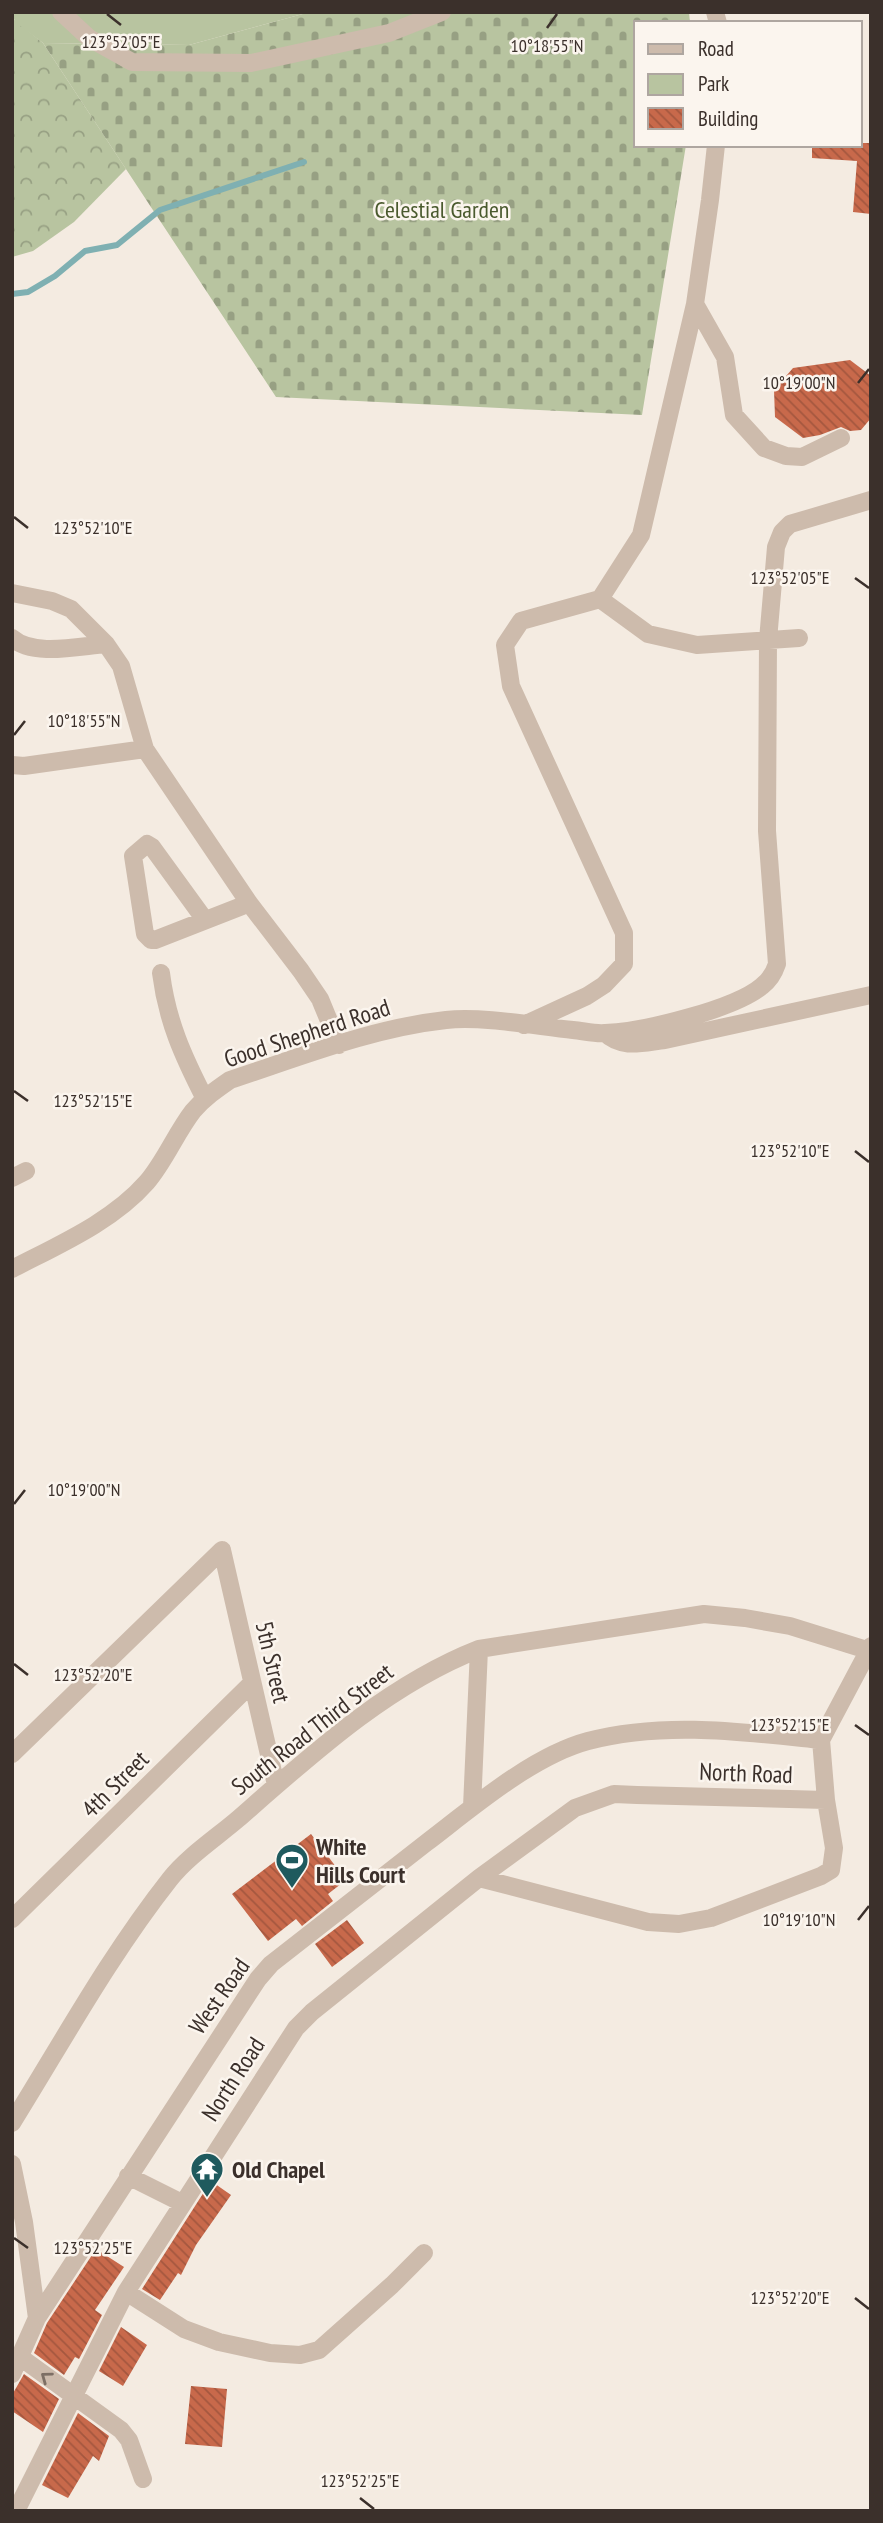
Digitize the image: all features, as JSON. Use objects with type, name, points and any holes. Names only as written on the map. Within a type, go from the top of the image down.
[{"type":"street","points":[[61,12],[89,38],[132,62],[251,63],[389,33],[442,12]]},
{"type":"street","points":[[524,1025],[587,996],[604,985],[624,964],[624,933],[511,686],[505,645],[521,621],[600,599],[641,535],[695,304],[716,147]]},
{"type":"street","points":[[695,304],[725,357],[734,415],[764,447],[786,456],[802,457],[841,438]]},
{"type":"street","points":[[605,1033],[666,1023],[730,1004],[762,986],[774,973],[777,964],[767,831],[768,640],[776,547],[782,532],[790,524],[871,500]]},
{"type":"street","points":[[12,593],[51,601],[71,609],[106,644],[121,666],[145,749],[249,903],[302,971],[320,999],[339,1045]]},
{"type":"street","points":[[600,599],[648,634],[697,645],[799,638]]},
{"type":"street","points":[[12,638],[32,649],[106,644]]},
{"type":"street","points":[[12,765],[145,749]]},
{"type":"street","points":[[205,920],[152,847],[147,844],[136,852],[133,856],[147,937],[155,940],[249,903]]},
{"type":"street","points":[[161,973],[165,1005],[186,1063],[205,1099]]},
{"type":"street","points":[[605,1033],[614,1040],[631,1044],[665,1040],[871,995]]},
{"type":"street","name":"Good Shepherd Road","points":[[12,1269],[79,1234],[115,1210],[146,1183],[194,1111],[230,1080],[391,1029],[448,1019],[605,1033]]},
{"type":"street","name":"5th Street","points":[[12,1754],[222,1550],[276,1786]]},
{"type":"street","name":"South Road Third Street","points":[[12,2123],[134,1928],[173,1875],[373,1707],[414,1680],[479,1649],[704,1614],[790,1626],[869,1648]]},
{"type":"street","points":[[480,1878],[648,1922],[679,1924],[711,1918],[812,1880],[831,1870],[834,1849],[826,1800],[821,1740],[869,1648]]},
{"type":"street","points":[[472,1807],[479,1649]]},
{"type":"street","name":"4th Street","points":[[12,1919],[252,1683]]},
{"type":"street","name":"West Road","points":[[14,2368],[37,2318],[258,1979],[271,1964],[472,1807],[543,1759],[586,1742],[618,1735],[658,1730],[731,1731],[821,1740]]},
{"type":"street","name":"North Road","points":[[16,2511],[126,2292],[296,2028],[312,2012],[480,1878],[575,1808],[614,1794],[826,1800]]},
{"type":"street","points":[[12,2164],[24,2222],[37,2318]]},
{"type":"street","points":[[128,2176],[182,2203]]},
{"type":"street","points":[[126,2292],[184,2329],[270,2353],[300,2355],[319,2350],[424,2253]]},
{"type":"street","points":[[14,2368],[73,2396],[121,2430],[129,2440],[143,2479]]},
{"type":"green space","points":[[12,12],[310,12],[189,45],[43,43],[15,22]]},
{"type":"green space","name":"Celestial Garden","points":[[310,12],[689,12],[690,21],[634,21],[634,147],[686,147],[642,415],[276,397],[43,43],[189,45]]},
{"type":"green space","points":[[12,18],[43,43],[126,169],[74,222],[33,251],[12,257]]},
{"type":"building","points":[[862,143],[871,143],[871,214],[853,212],[857,161],[812,158],[812,147],[862,147]]},
{"type":"building","points":[[850,360],[871,376],[871,418],[861,430],[850,431],[841,427],[803,438],[775,417],[774,390],[793,368]]},
{"type":"building","points":[[311,1834],[346,1880],[328,1894],[333,1901],[302,1926],[296,1919],[268,1941],[232,1894]]},
{"type":"building","points":[[347,1920],[364,1943],[332,1967],[315,1944]]},
{"type":"building","points":[[211,2181],[231,2195],[196,2245],[181,2275],[178,2273],[160,2300],[142,2289]]},
{"type":"building","points":[[96,2249],[124,2267],[95,2310],[102,2315],[79,2359],[75,2357],[64,2375],[34,2353],[47,2323]]},
{"type":"building","points":[[121,2327],[147,2345],[123,2386],[99,2371]]},
{"type":"building","points":[[24,2374],[59,2399],[43,2432],[12,2411],[12,2395]]},
{"type":"building","points":[[191,2386],[227,2389],[222,2447],[185,2444]]},
{"type":"building","points":[[78,2413],[109,2436],[99,2461],[93,2456],[68,2498],[42,2485]]},
{"type":"waterway","points":[[12,294],[28,292],[55,276],[85,251],[117,245],[160,210],[304,162]]},
{"type":"place","name":"White Hills Court","points":[[292,1890]]},
{"type":"place","name":"Old Chapel","points":[[207,2199]]}]
